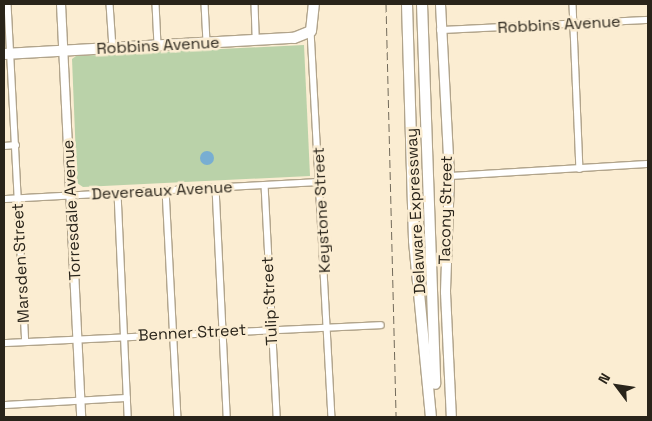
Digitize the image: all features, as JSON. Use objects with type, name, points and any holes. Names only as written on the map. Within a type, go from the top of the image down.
[{"type":"highway","name":"Keystone Street","points":[[310,31],[314,4]]},
{"type":"highway","name":"Delaware Expressway","points":[[407,4],[414,241],[431,417]]},
{"type":"highway","name":"Delaware Expressway","points":[[422,4],[437,417]]},
{"type":"highway","name":"Robbins Avenue","points":[[7,53],[256,41],[294,38],[310,31]]},
{"type":"main road","name":"Tacony Street","points":[[440,4],[449,176],[445,292],[451,417]]},
{"type":"street","name":"Marsden Street","points":[[8,4],[7,53],[16,145],[26,342]]},
{"type":"street","name":"Torresdale Avenue","points":[[61,4],[81,417]]},
{"type":"street","points":[[110,4],[113,48]]},
{"type":"street","points":[[156,4],[158,45]]},
{"type":"street","points":[[205,4],[207,43]]},
{"type":"street","points":[[255,4],[256,41]]},
{"type":"street","points":[[573,4],[580,169]]},
{"type":"street","name":"Robbins Avenue","points":[[440,30],[648,20]]},
{"type":"street","name":"Keystone Street","points":[[310,31],[321,182],[332,417]]},
{"type":"street","points":[[4,146],[16,145]]},
{"type":"street","points":[[449,176],[648,164]]},
{"type":"street","name":"Devereaux Avenue","points":[[4,198],[321,182]]},
{"type":"street","name":"Tulip Street","points":[[265,185],[276,417]]},
{"type":"street","points":[[216,188],[227,417]]},
{"type":"street","points":[[166,190],[178,417]]},
{"type":"street","points":[[118,193],[128,417]]},
{"type":"street","name":"Benner Street","points":[[4,343],[380,325]]},
{"type":"street","points":[[4,405],[127,398]]},
{"type":"green space","points":[[304,45],[310,176],[83,187],[77,183],[72,59],[76,56]]},
{"type":"water","points":[[204,151],[210,151],[214,158],[210,165],[204,165],[200,161],[200,155]]},
{"type":"railway","points":[[386,4],[396,417]]}]
